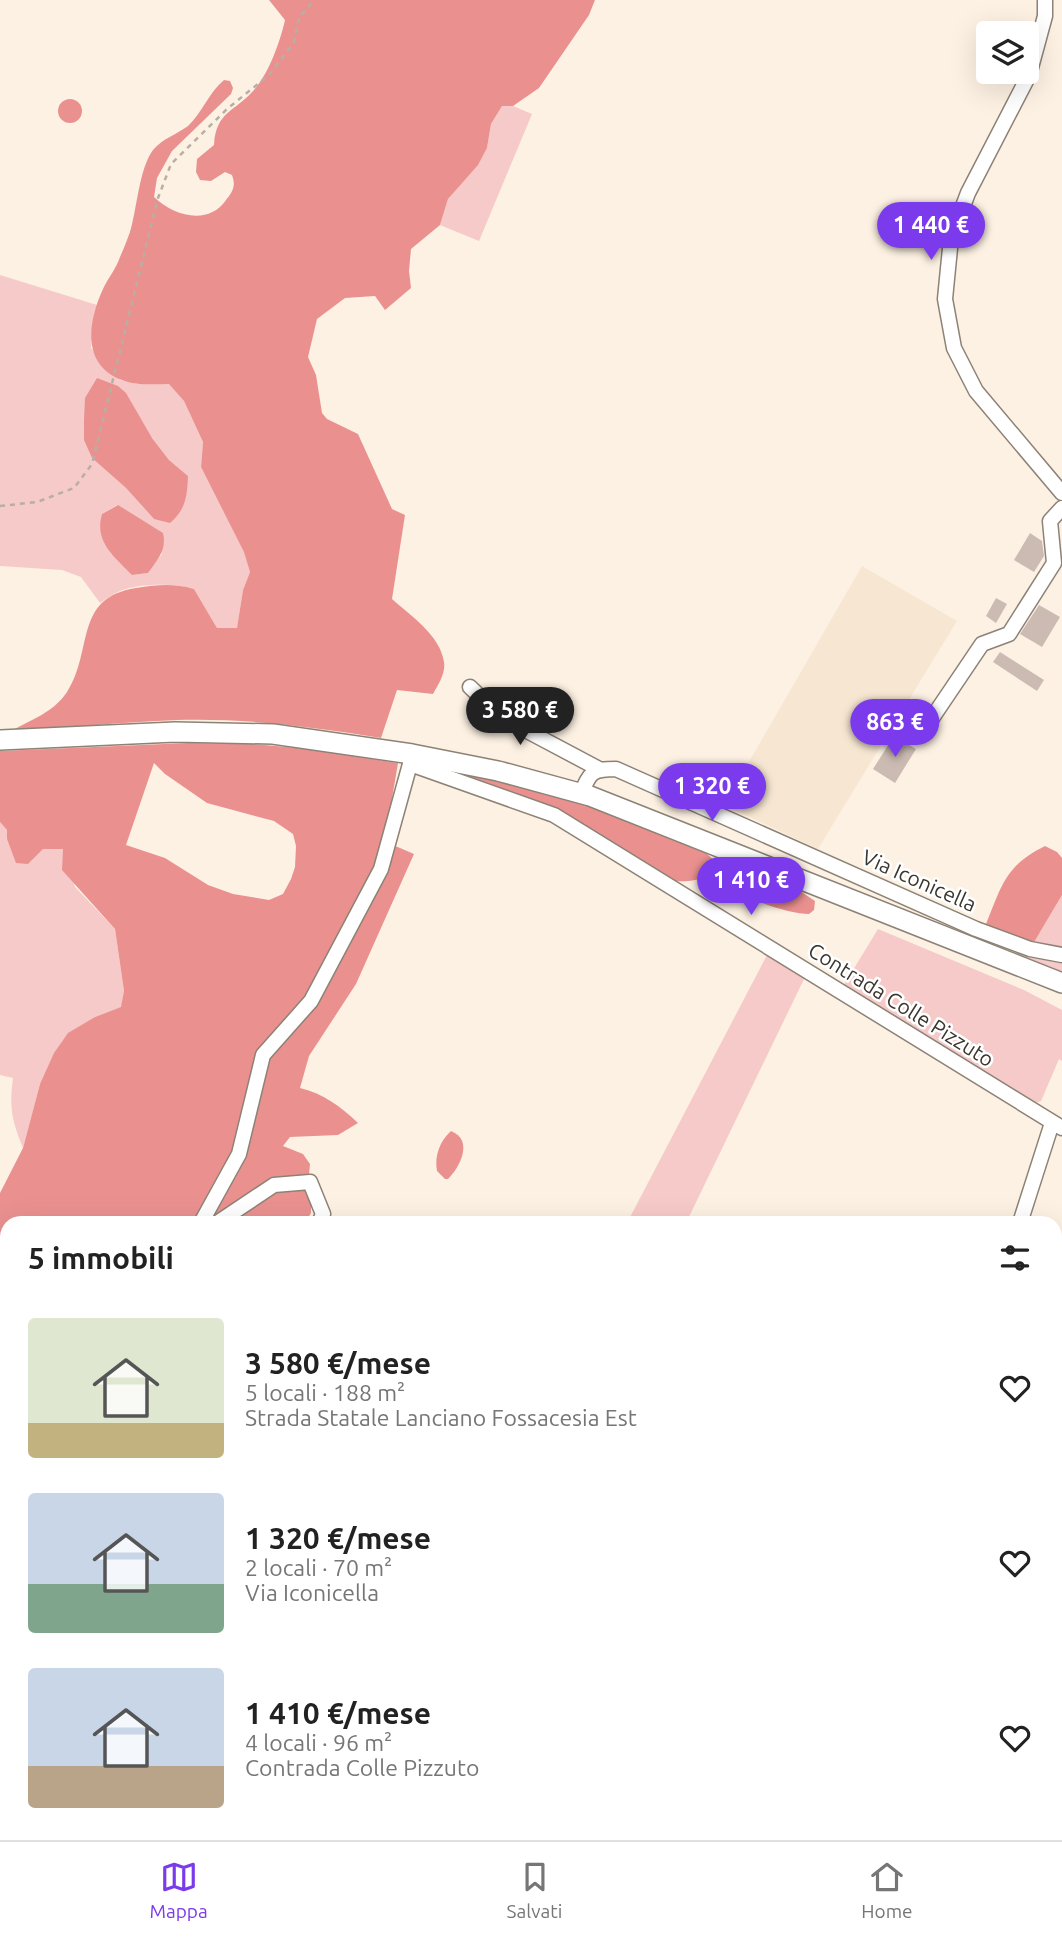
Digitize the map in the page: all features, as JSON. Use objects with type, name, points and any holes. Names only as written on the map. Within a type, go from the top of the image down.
[{"type":"main road","points":[[0,740],[210,732],[273,734],[341,742],[411,759],[498,771],[581,794],[1062,984]]},
{"type":"street","points":[[1045,0],[1045,16],[1028,75],[968,193],[951,238],[945,299],[954,348],[976,391],[1062,493]]},
{"type":"street","points":[[926,727],[982,644],[1009,634],[1058,561],[1050,521],[1062,508]]},
{"type":"street","name":"Via Iconicella","points":[[470,687],[501,717],[599,769],[616,769],[976,929],[1030,949],[1062,955]]},
{"type":"street","points":[[205,1216],[239,1154],[263,1055],[311,1001],[381,869],[411,759]]},
{"type":"street","name":"Contrada Colle Pizzuto","points":[[411,759],[554,816],[1057,1125],[1023,1216]]},
{"type":"street","points":[[581,794],[588,775],[599,769]]},
{"type":"street","points":[[228,1216],[274,1185],[310,1182],[322,1216]]},
{"type":"path","points":[[0,506],[37,502],[74,488],[92,464],[158,198],[171,164],[227,109],[268,75],[294,42],[299,18],[314,0]]},
{"type":"shaded area","points":[[269,0],[595,0],[589,15],[539,88],[513,106],[502,106],[491,124],[487,148],[478,165],[448,199],[440,225],[411,249],[411,288],[385,310],[375,296],[345,298],[317,319],[308,357],[316,375],[322,413],[327,419],[358,434],[392,509],[405,515],[392,599],[424,627],[437,643],[444,662],[443,675],[433,694],[397,690],[381,738],[229,720],[156,721],[11,731],[42,715],[62,699],[75,676],[94,614],[102,603],[116,594],[158,585],[194,589],[217,628],[237,628],[243,590],[250,572],[244,552],[201,467],[203,442],[184,401],[169,384],[134,383],[109,373],[94,353],[92,328],[98,301],[130,232],[148,158],[161,142],[188,126],[224,80],[230,81],[233,88],[231,94],[172,151],[157,178],[154,197],[181,213],[201,215],[219,208],[232,191],[232,175],[225,172],[211,181],[200,180],[196,172],[197,159],[214,145],[218,125],[254,90],[269,66],[285,20]]},
{"type":"shaded area","points":[[70,99],[78,103],[82,111],[78,119],[70,123],[62,119],[58,111],[62,103]]},
{"type":"shaded area","points":[[502,106],[513,106],[532,114],[479,241],[440,225],[448,199],[478,164],[487,148],[491,124]]},
{"type":"shaded area","points":[[0,275],[97,305],[91,348],[120,380],[138,384],[170,384],[184,401],[203,442],[201,467],[245,552],[250,572],[243,590],[237,629],[217,628],[194,589],[167,585],[137,586],[120,591],[100,603],[81,577],[62,570],[0,566]],"holes":[[[85,398],[152,438],[169,460],[188,476],[154,519],[126,488],[92,458],[85,440]],[[117,505],[138,519],[162,554],[148,573],[132,575],[110,552],[102,514]]]},
{"type":"shaded area","points":[[97,378],[118,386],[126,393],[152,438],[169,460],[188,476],[185,502],[170,523],[154,519],[126,488],[92,458],[84,440],[85,398]]},
{"type":"shaded area","points":[[118,505],[163,533],[163,549],[148,573],[132,575],[112,555],[103,541],[100,524],[102,514]]},
{"type":"shaded area","points":[[862,566],[957,621],[818,849],[724,805]]},
{"type":"shaded area","points":[[188,743],[253,744],[308,749],[398,763],[386,834],[393,845],[414,854],[356,984],[309,1056],[300,1088],[331,1101],[358,1123],[338,1135],[290,1137],[283,1146],[303,1154],[310,1164],[309,1216],[0,1216],[0,1193],[23,1148],[40,1084],[54,1053],[68,1033],[95,1017],[121,1007],[124,991],[115,929],[62,870],[63,849],[43,849],[28,864],[16,863],[7,839],[7,830],[0,822],[0,751]],"holes":[[[154,763],[165,774],[207,803],[274,821],[293,834],[296,846],[295,867],[283,894],[269,900],[233,894],[208,885],[165,858],[126,845]]]},
{"type":"shaded area","points":[[465,771],[594,805],[706,853],[716,862],[709,874],[695,880],[666,879],[462,776]]},
{"type":"shaded area","points":[[0,822],[7,830],[7,839],[28,864],[43,849],[63,848],[75,887],[115,929],[124,991],[122,1007],[95,1017],[40,1084],[23,1148],[12,1114],[13,1078],[0,1075]]},
{"type":"shaded area","points":[[1045,846],[1062,858],[1062,895],[1033,944],[986,924],[1001,887],[1013,869]]},
{"type":"shaded area","points":[[734,865],[797,889],[815,901],[814,910],[809,914],[787,911],[748,896],[729,881],[725,873]]},
{"type":"shaded area","points":[[1062,895],[1062,950],[1033,944]]},
{"type":"shaded area","points":[[878,929],[1024,990],[1062,1010],[1062,1061],[1059,1059],[1041,1101],[1033,1104],[842,988]]},
{"type":"shaded area","points":[[1020,949],[1062,961],[1062,973],[1009,956]]},
{"type":"shaded area","points":[[767,955],[805,977],[689,1216],[631,1216]]},
{"type":"shaded area","points":[[451,1131],[462,1141],[463,1154],[453,1174],[445,1179],[437,1171],[436,1160],[441,1144]]},
{"type":"building","points":[[1030,533],[1042,541],[1044,556],[1034,572],[1014,560]]},
{"type":"building","points":[[996,598],[1007,604],[996,623],[986,616]]},
{"type":"building","points":[[1039,605],[1060,617],[1042,647],[1020,634]]},
{"type":"building","points":[[1000,652],[1044,680],[1037,691],[993,662]]},
{"type":"building","points":[[894,736],[916,749],[895,783],[873,769]]}]
